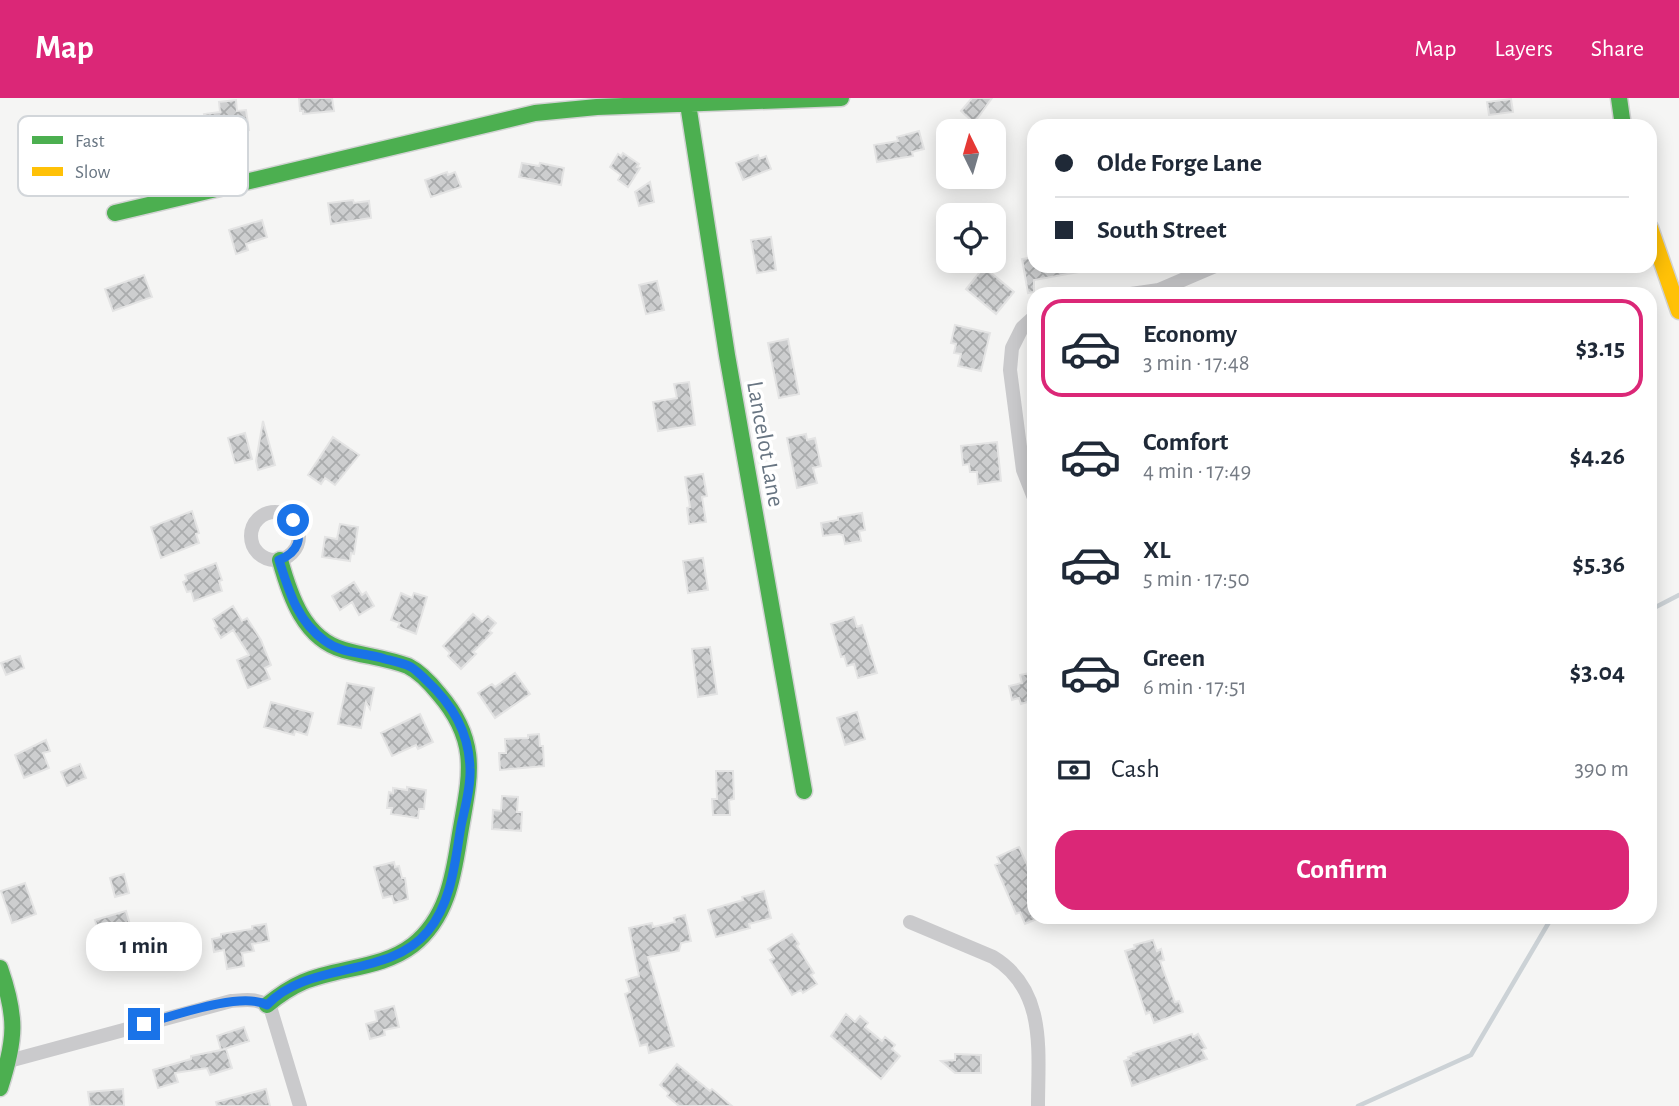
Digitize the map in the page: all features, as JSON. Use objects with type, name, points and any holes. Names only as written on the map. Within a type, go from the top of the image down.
[{"type":"street","points":[[248,181],[535,113],[597,107],[841,98]]},
{"type":"street","points":[[1619,98],[1622,119]]},
{"type":"street","name":"Lancelot Lane","points":[[688,104],[727,355],[804,791]]},
{"type":"street","points":[[115,213],[186,196]]},
{"type":"street","points":[[1657,248],[1679,311]]},
{"type":"street","points":[[1170,287],[1200,273]]},
{"type":"street","points":[[1027,323],[1012,348],[1010,370],[1023,470],[1027,480]]},
{"type":"street","points":[[267,1005],[284,990],[311,979],[386,958],[413,946],[429,930],[443,907],[453,876],[470,771],[468,745],[457,717],[439,692],[412,668],[382,657],[347,653],[327,643],[301,618],[279,560]]},
{"type":"street","points":[[910,922],[1003,962],[1018,979],[1032,1003],[1037,1020],[1038,1106]]},
{"type":"street","points":[[0,968],[15,1015],[14,1042],[0,1088]]},
{"type":"street","points":[[9,1061],[231,1002],[252,1000],[267,1005],[276,1022],[300,1106]]},
{"type":"building","points":[[299,98],[332,98],[334,111],[303,114],[303,111],[300,111]]},
{"type":"building","points":[[972,98],[992,98],[977,119],[970,119],[961,111]]},
{"type":"building","points":[[1511,99],[1513,112],[1489,115],[1487,102]]},
{"type":"building","points":[[236,100],[237,111],[246,110],[247,116],[204,116],[220,112],[219,102]]},
{"type":"building","points":[[919,131],[924,149],[912,152],[913,156],[877,162],[874,145],[898,141],[897,137]]},
{"type":"building","points":[[623,153],[639,164],[637,167],[640,168],[628,187],[618,180],[621,175],[610,167],[618,154],[621,156]]},
{"type":"building","points":[[758,155],[759,159],[766,156],[771,169],[743,180],[736,163]]},
{"type":"building","points":[[522,163],[539,166],[540,163],[564,168],[561,185],[519,177]]},
{"type":"building","points":[[447,172],[448,175],[455,172],[461,187],[431,197],[425,180]]},
{"type":"building","points":[[650,182],[654,202],[639,206],[635,192]]},
{"type":"building","points":[[353,200],[354,203],[369,201],[371,218],[331,224],[328,203]]},
{"type":"building","points":[[262,220],[267,237],[246,244],[248,250],[236,254],[229,230]]},
{"type":"building","points":[[771,237],[776,270],[757,273],[751,240]]},
{"type":"building","points":[[1027,258],[1027,273],[1073,273],[1034,280],[1034,287],[1027,287],[1022,259]]},
{"type":"building","points":[[979,273],[991,273],[1014,292],[996,314],[966,289]]},
{"type":"building","points":[[144,275],[152,297],[113,311],[105,289]]},
{"type":"building","points":[[657,281],[664,310],[646,314],[639,285]]},
{"type":"building","points":[[955,325],[990,333],[981,371],[958,366],[961,354],[954,353],[956,344],[951,343]]},
{"type":"building","points":[[788,339],[799,394],[779,398],[768,343]]},
{"type":"building","points":[[689,382],[695,425],[658,431],[653,402],[677,398],[674,384]]},
{"type":"building","points":[[263,421],[275,465],[258,470],[256,461]]},
{"type":"building","points":[[245,433],[252,459],[235,463],[228,438]]},
{"type":"building","points":[[806,434],[807,440],[815,438],[821,466],[813,468],[817,483],[797,488],[787,438]]},
{"type":"building","points":[[333,437],[359,455],[335,485],[325,478],[321,484],[308,475]]},
{"type":"building","points":[[997,442],[1001,481],[978,484],[977,472],[970,472],[969,464],[963,465],[961,446]]},
{"type":"building","points":[[703,474],[707,496],[702,497],[706,522],[689,524],[687,508],[690,507],[685,477]]},
{"type":"building","points":[[192,511],[199,533],[196,534],[199,543],[161,558],[151,527]]},
{"type":"building","points":[[862,513],[865,530],[859,531],[861,541],[845,544],[843,535],[823,536],[821,523]]},
{"type":"building","points":[[340,524],[358,527],[354,554],[351,553],[350,561],[322,557],[325,537],[337,539]]},
{"type":"building","points":[[703,558],[708,590],[688,593],[683,561]]},
{"type":"building","points":[[216,563],[222,580],[219,581],[222,591],[194,601],[191,591],[187,592],[183,582],[187,580],[185,575]]},
{"type":"building","points":[[354,582],[362,595],[366,592],[374,606],[359,615],[352,602],[340,610],[332,596]]},
{"type":"building","points":[[401,593],[412,598],[414,593],[427,597],[416,634],[398,627],[400,623],[391,620]]},
{"type":"building","points":[[233,606],[242,621],[247,618],[261,640],[271,665],[265,668],[270,679],[248,688],[237,660],[249,655],[233,630],[221,638],[213,619]]},
{"type":"building","points":[[473,614],[482,622],[488,616],[496,623],[489,631],[492,633],[461,669],[448,656],[450,653],[443,646]]},
{"type":"building","points":[[854,617],[857,627],[862,625],[877,673],[858,678],[854,664],[847,666],[844,656],[841,657],[831,624]]},
{"type":"building","points":[[710,647],[717,694],[698,697],[692,649]]},
{"type":"building","points":[[20,656],[24,668],[6,675],[1,663]]},
{"type":"building","points":[[515,673],[530,694],[495,718],[478,693],[492,684],[495,687]]},
{"type":"building","points":[[1027,674],[1027,702],[1021,704],[1019,698],[1012,700],[1009,686],[1022,683],[1020,675]]},
{"type":"building","points":[[347,683],[374,688],[370,709],[366,702],[361,728],[338,724]]},
{"type":"building","points":[[271,702],[313,713],[307,735],[295,731],[294,735],[264,727]]},
{"type":"building","points":[[857,712],[865,739],[845,745],[837,718]]},
{"type":"building","points":[[420,714],[433,742],[418,749],[416,745],[392,756],[381,733]]},
{"type":"building","points":[[539,734],[544,766],[500,770],[499,753],[506,753],[505,739],[528,738],[528,735]]},
{"type":"building","points":[[46,740],[50,751],[43,753],[49,768],[24,778],[15,755]]},
{"type":"building","points":[[80,764],[86,778],[67,786],[61,772]]},
{"type":"building","points":[[716,771],[733,771],[734,799],[729,800],[730,815],[713,815],[712,799],[717,799]]},
{"type":"building","points":[[407,787],[426,790],[424,809],[419,809],[418,818],[391,814],[392,808],[387,808],[389,792],[393,793],[393,788],[407,790]]},
{"type":"building","points":[[502,796],[518,797],[517,812],[522,812],[521,831],[492,829],[493,810],[501,811]]},
{"type":"building","points":[[1019,847],[1027,865],[1027,923],[1025,924],[1020,912],[1016,914],[995,865],[1000,863],[997,857]]},
{"type":"building","points":[[394,862],[395,867],[399,866],[402,878],[405,878],[408,899],[394,903],[392,896],[383,898],[374,867]]},
{"type":"building","points":[[124,874],[129,893],[115,897],[110,878]]},
{"type":"building","points":[[25,883],[36,914],[12,923],[1,891]]},
{"type":"building","points":[[764,891],[771,918],[749,924],[750,928],[716,937],[708,910]]},
{"type":"building","points":[[126,911],[133,935],[119,939],[120,953],[105,957],[95,920]]},
{"type":"building","points":[[685,915],[691,941],[681,943],[679,951],[648,957],[674,1046],[649,1053],[647,1044],[640,1046],[625,994],[630,992],[626,980],[639,976],[629,928],[652,923],[653,927],[675,922],[674,918]]},
{"type":"building","points":[[266,924],[269,941],[252,944],[254,951],[242,953],[244,966],[227,969],[224,950],[214,952],[212,939],[221,937],[221,934]]},
{"type":"building","points":[[792,934],[814,973],[811,975],[817,984],[803,993],[801,990],[792,995],[770,960],[774,958],[768,949]]},
{"type":"building","points":[[1153,940],[1157,951],[1161,949],[1164,960],[1160,961],[1175,1002],[1179,1001],[1183,1012],[1154,1023],[1150,1012],[1146,1014],[1125,951],[1135,948],[1134,945]]},
{"type":"building","points":[[394,1006],[399,1027],[384,1030],[385,1035],[370,1039],[366,1024],[377,1021],[375,1011]]},
{"type":"building","points":[[846,1014],[855,1022],[860,1016],[868,1023],[865,1027],[882,1041],[885,1037],[895,1045],[892,1049],[900,1056],[881,1079],[831,1036]]},
{"type":"building","points":[[244,1027],[249,1041],[221,1050],[217,1036]]},
{"type":"building","points":[[1192,1034],[1193,1037],[1198,1034],[1206,1048],[1202,1050],[1207,1059],[1132,1086],[1124,1061],[1129,1059],[1128,1057]]},
{"type":"building","points":[[226,1049],[232,1068],[210,1075],[207,1068],[175,1073],[178,1082],[158,1088],[153,1070],[191,1059],[191,1056]]},
{"type":"building","points":[[955,1054],[981,1055],[981,1073],[955,1073],[941,1061],[955,1060]]},
{"type":"building","points":[[677,1064],[732,1106],[679,1106],[667,1096],[669,1093],[660,1085]]},
{"type":"building","points":[[123,1089],[124,1106],[90,1106],[88,1092]]},
{"type":"building","points":[[266,1089],[270,1106],[217,1106],[216,1102]]},
{"type":"waterway","points":[[1657,606],[1679,595]]},
{"type":"waterway","points":[[1358,1106],[1471,1055],[1548,924]]},
{"type":"traffic: fast","points":[[248,181],[535,113],[597,107],[841,98]]},
{"type":"traffic: fast","points":[[1619,98],[1622,119]]},
{"type":"traffic: fast","points":[[688,104],[727,355],[804,791]]},
{"type":"traffic: fast","points":[[115,213],[186,196]]},
{"type":"traffic: fast","points":[[267,1005],[303,982],[388,959],[401,953],[424,935],[440,911],[451,884],[466,800],[469,764],[462,730],[453,713],[432,686],[408,666],[344,650],[319,636],[309,626],[294,601],[280,560]]},
{"type":"traffic: fast","points":[[0,968],[12,1015],[12,1041],[0,1088]]},
{"type":"traffic: slow","points":[[1657,248],[1679,311]]},
{"type":"route","points":[[144,1024],[231,1002],[252,1000],[267,1005],[284,990],[311,979],[386,958],[413,946],[429,930],[443,907],[453,876],[470,771],[468,745],[457,717],[439,692],[412,668],[382,657],[347,653],[327,643],[301,618],[279,560],[288,557],[298,544],[298,527],[293,520]]}]
